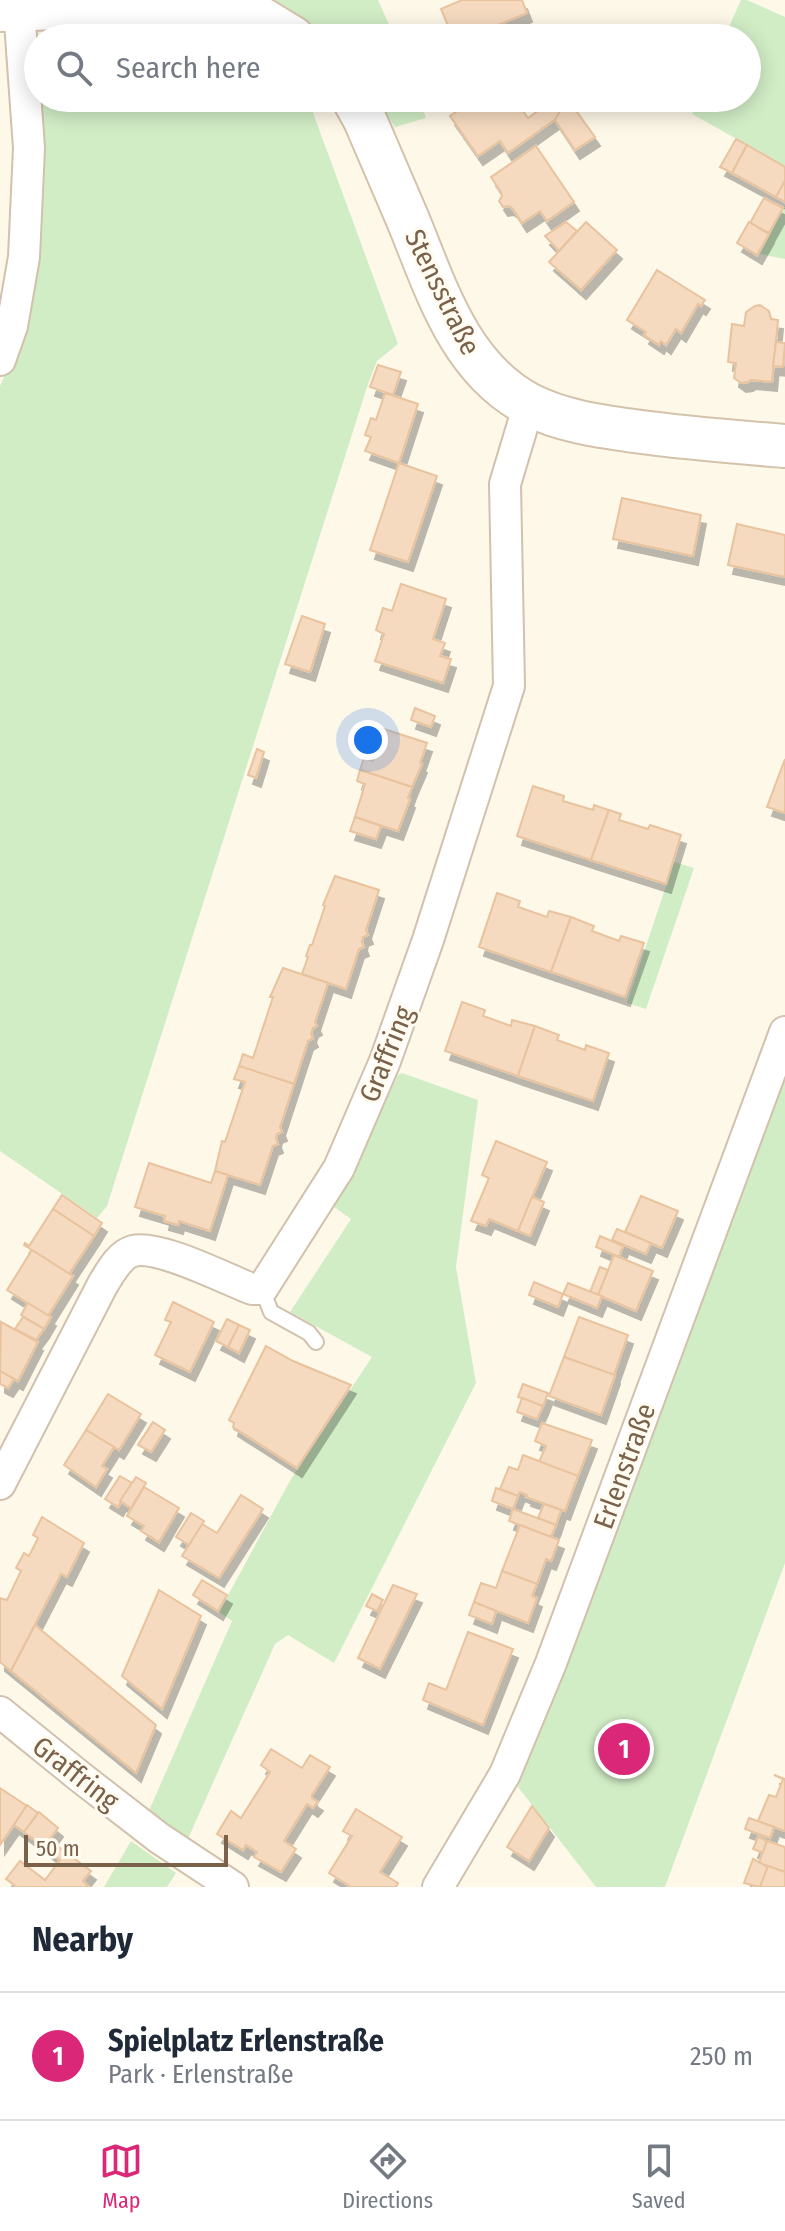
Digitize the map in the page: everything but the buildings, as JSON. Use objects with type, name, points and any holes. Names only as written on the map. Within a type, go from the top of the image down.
[{"type":"street","points":[[0,360],[12,326],[24,257],[29,148],[9,9],[206,3],[252,13],[270,24]]},
{"type":"street","name":"Stensstraße","points":[[361,112],[433,284],[455,328],[478,364],[504,388],[529,404],[592,425],[785,446]]},
{"type":"street","name":"Graffring","points":[[262,1289],[339,1168],[389,1051],[426,949],[509,686],[505,484],[529,404]]},
{"type":"street","name":"Erlenstraße","points":[[438,1887],[505,1774],[551,1663],[785,1032]]},
{"type":"street","points":[[0,1484],[103,1284],[123,1257],[133,1251],[167,1254],[245,1287],[262,1289]]},
{"type":"street","name":"Graffring","points":[[0,1712],[159,1838],[233,1887]]},
{"type":"lane","points":[[262,1289],[271,1312],[309,1333],[316,1342]]},
{"type":"green space","points":[[265,0],[378,0],[389,24],[306,24],[286,7]]},
{"type":"green space","points":[[741,0],[785,17],[785,166],[692,114],[761,112],[761,24],[730,24]]},
{"type":"green space","points":[[41,112],[313,112],[398,344],[377,361],[368,384],[107,1206],[97,1218],[0,1151],[0,386],[24,333],[35,248],[43,133]]},
{"type":"green space","points":[[385,112],[424,112],[426,118],[395,127]]},
{"type":"green space","points":[[785,205],[785,259],[760,254]]},
{"type":"green space","points":[[674,862],[694,868],[646,1009],[627,1003]]},
{"type":"green space","points":[[785,1067],[785,1563],[665,1887],[596,1887],[518,1787]]},
{"type":"green space","points":[[402,1073],[478,1100],[456,1267],[476,1383],[334,1663],[288,1635],[275,1644],[187,1841],[148,1813],[232,1621],[219,1612],[291,1479],[372,1357],[290,1312],[351,1219],[334,1207],[398,1075]]},
{"type":"green space","points":[[131,1841],[176,1873],[167,1887],[104,1887]]},
{"type":"place","name":"Spielplatz Erlenstraße","points":[[624,1749]]}]
